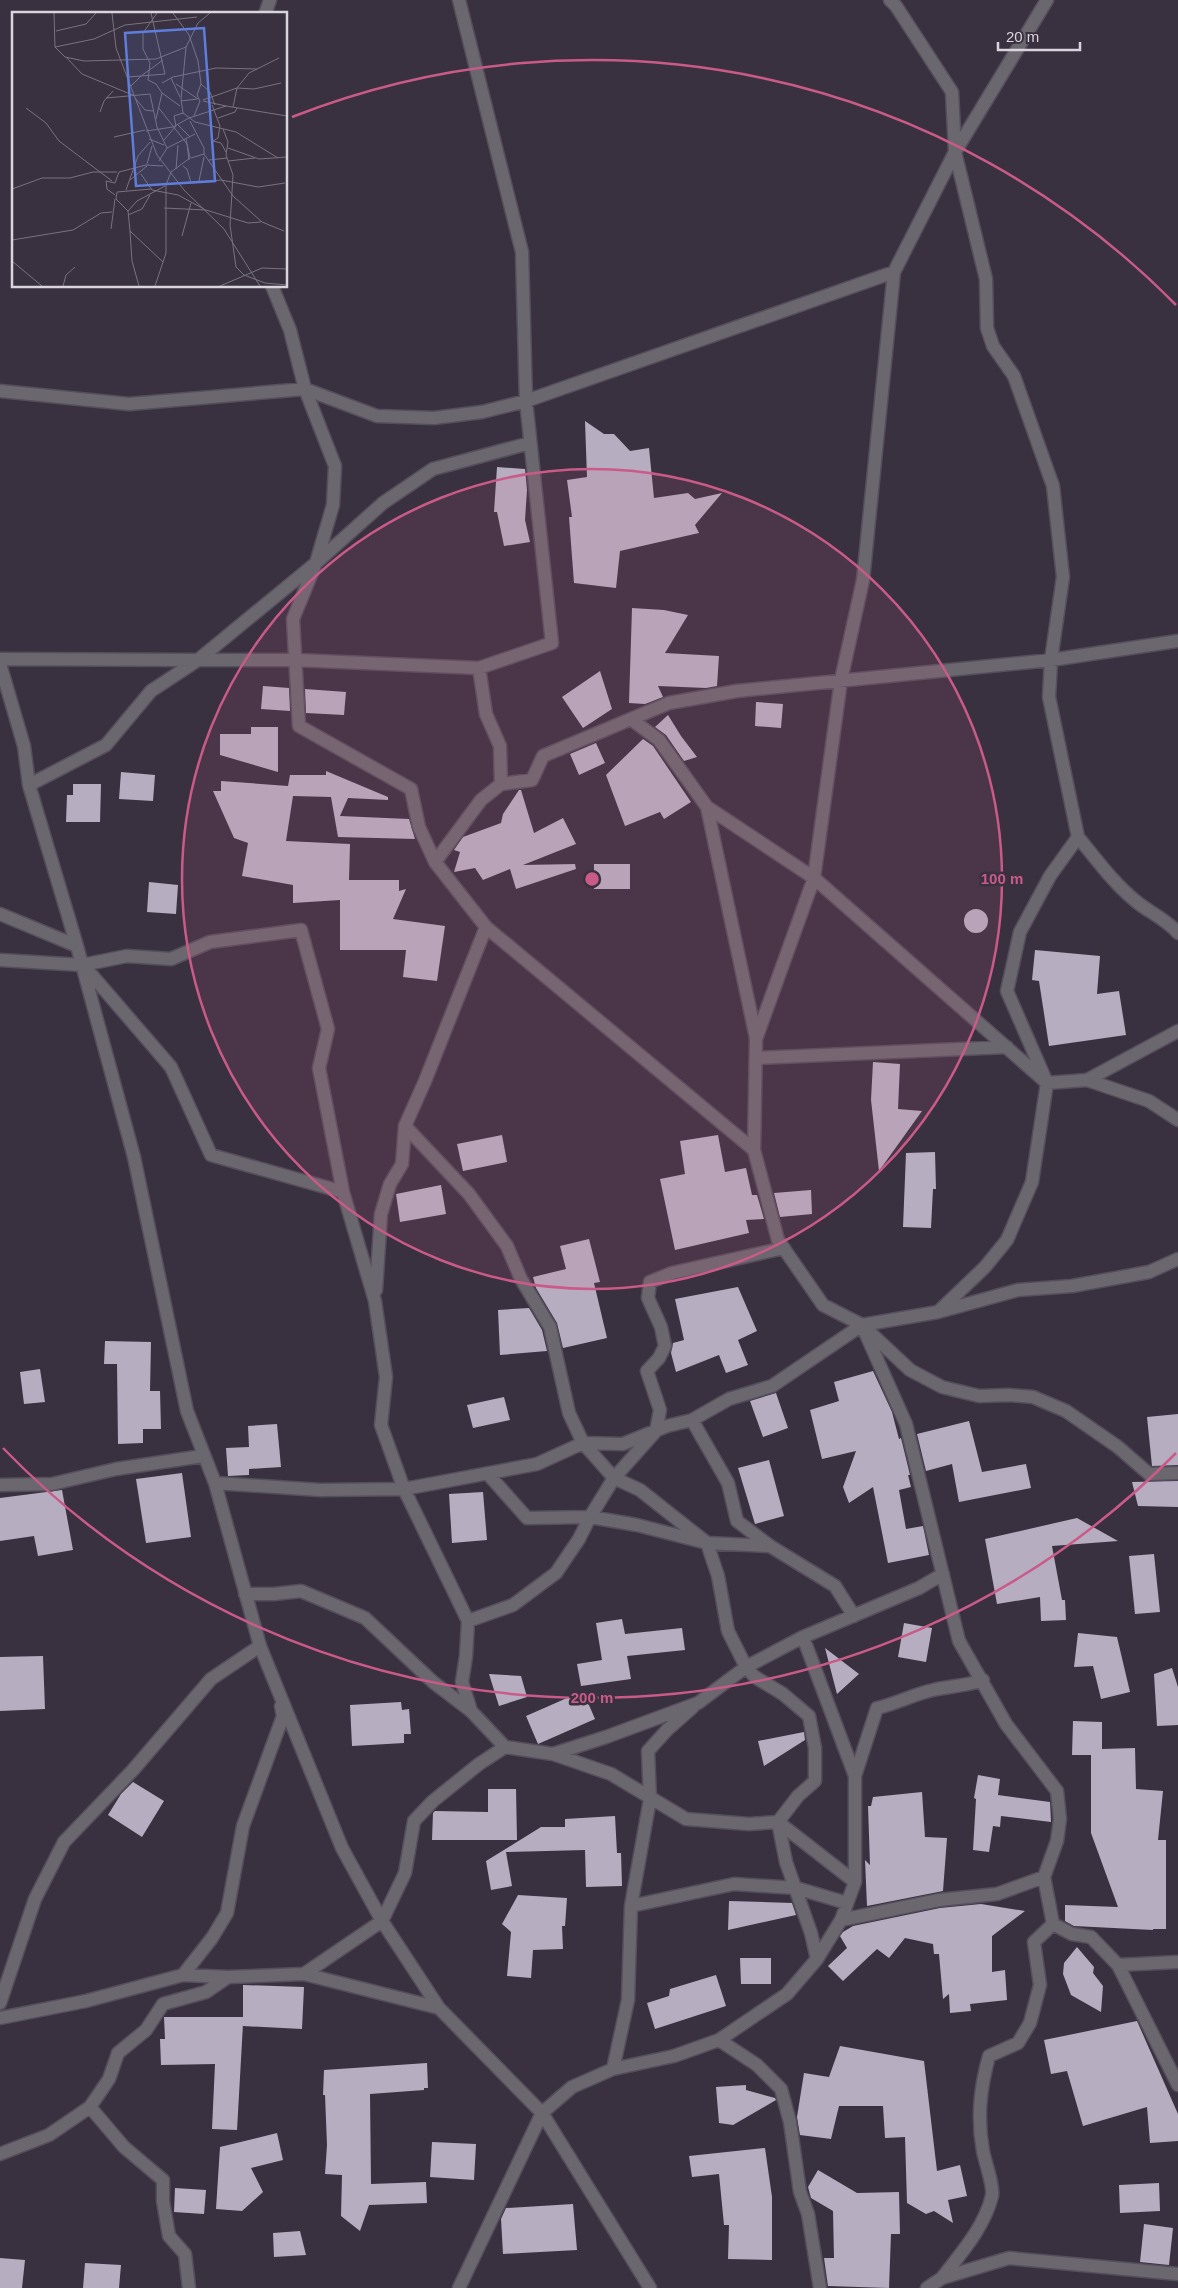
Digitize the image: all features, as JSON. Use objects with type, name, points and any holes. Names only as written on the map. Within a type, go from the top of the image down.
[{"type":"street","points":[[266,12],[270,0]]},
{"type":"street","points":[[0,659],[295,660],[479,668],[552,643],[526,401],[522,252],[459,0]]},
{"type":"street","points":[[890,0],[896,6],[952,92],[955,152],[986,278],[987,328],[993,346],[1014,376],[1053,486],[1063,576],[1051,660],[1049,697],[1078,837],[1115,882],[1138,904],[1172,926],[1178,933]]},
{"type":"street","points":[[756,1039],[814,878],[841,680],[863,580],[894,272],[955,152],[1047,0]]},
{"type":"street","points":[[0,391],[129,404],[305,389],[377,416],[434,418],[464,415],[526,401],[894,272]]},
{"type":"street","points":[[273,288],[290,330],[305,389],[336,466],[333,505],[316,563],[293,618],[299,726],[410,788],[419,827],[435,862],[486,927],[754,1150]]},
{"type":"street","points":[[29,786],[106,745],[151,691],[198,660],[316,563],[383,503],[433,469],[530,443]]},
{"type":"street","points":[[435,862],[481,800],[501,784],[532,780],[543,756],[670,704],[737,691],[1051,660],[1178,641]]},
{"type":"street","points":[[0,664],[24,746],[29,786],[77,946],[134,1157],[187,1411],[214,1483],[260,1646],[342,1848],[382,1922],[439,2008],[542,2113],[650,2288]]},
{"type":"street","points":[[479,668],[486,714],[500,746],[501,784]]},
{"type":"street","points":[[632,720],[659,740],[707,807],[814,878],[1047,1083],[1087,1080],[1149,1101],[1178,1120]]},
{"type":"street","points":[[707,807],[756,1039],[754,1150],[778,1240],[823,1305],[862,1325],[910,1370],[942,1387],[979,1396],[1009,1395],[1034,1397],[1066,1411],[1118,1447],[1149,1474],[1178,1473]]},
{"type":"street","points":[[938,1312],[985,1267],[1007,1240],[1032,1182],[1047,1083],[1007,992],[1020,932],[1050,876],[1078,837]]},
{"type":"street","points":[[0,914],[77,946]]},
{"type":"street","points":[[375,1301],[381,1214],[390,1184],[402,1164],[405,1126],[425,1081],[486,927]]},
{"type":"street","points":[[0,960],[82,964],[127,956],[171,958],[210,942],[301,930],[328,1030],[319,1068],[343,1192],[375,1301],[386,1378],[381,1425],[404,1489],[468,1621],[462,1682],[471,1710]]},
{"type":"street","points":[[82,964],[171,1067],[211,1155],[343,1192]]},
{"type":"street","points":[[1087,1080],[1178,1031]]},
{"type":"street","points":[[756,1058],[1007,1047]]},
{"type":"street","points":[[405,1126],[470,1194],[507,1246],[520,1279],[550,1327],[569,1413],[582,1444],[614,1478],[640,1490],[707,1543],[718,1576],[728,1631],[746,1667],[755,1677],[783,1694],[809,1716],[815,1748],[815,1781],[798,1796],[778,1822],[786,1862],[796,1888],[817,1959]]},
{"type":"street","points":[[468,1621],[513,1605],[556,1573],[579,1539],[614,1478],[656,1431],[660,1410],[647,1371],[659,1358],[665,1346],[661,1327],[648,1298],[650,1282],[672,1274],[784,1248]]},
{"type":"street","points":[[214,1483],[320,1490],[404,1489],[537,1464],[582,1444],[623,1444],[692,1420],[729,1399],[772,1386],[862,1325],[938,1312],[1018,1290],[1072,1286],[1149,1272],[1178,1259]]},
{"type":"street","points":[[862,1325],[906,1424],[959,1641],[983,1680],[1006,1724],[1057,1792],[1060,1819],[1057,1841],[1044,1877],[1053,1924]]},
{"type":"street","points":[[692,1420],[728,1483],[737,1522],[770,1546],[835,1586],[854,1616]]},
{"type":"street","points":[[0,1485],[52,1484],[116,1468],[204,1456]]},
{"type":"street","points":[[488,1474],[527,1518],[590,1517],[636,1525],[707,1543],[770,1546]]},
{"type":"street","points":[[613,2069],[628,2000],[631,1906],[650,1799],[648,1751],[667,1730],[698,1703],[746,1667],[803,1637],[920,1588],[943,1574]]},
{"type":"street","points":[[245,1594],[274,1594],[301,1590],[365,1618],[433,1682],[471,1710],[505,1748]]},
{"type":"street","points":[[803,1637],[855,1776]]},
{"type":"street","points":[[0,2003],[35,1899],[64,1842],[132,1770],[211,1679],[260,1646]]},
{"type":"street","points":[[459,2288],[542,2113],[572,2087],[613,2069],[674,2056],[719,2040],[787,1994],[817,1959],[842,1920],[855,1882],[855,1776],[877,1708],[898,1703],[932,1690],[983,1680]]},
{"type":"street","points":[[183,1975],[212,1938],[227,1913],[243,1826],[283,1716],[279,1692]]},
{"type":"street","points":[[553,1754],[606,1737],[698,1703]]},
{"type":"street","points":[[304,1974],[382,1922],[406,1873],[414,1820],[433,1801],[471,1770],[505,1748],[553,1754],[611,1774],[686,1819],[749,1824],[778,1822],[855,1882]]},
{"type":"street","points":[[842,1920],[939,1900],[997,1894],[1044,1877]]},
{"type":"street","points":[[631,1906],[734,1884],[796,1888],[847,1903]]},
{"type":"street","points":[[1053,1924],[1072,1934],[1091,1938],[1118,1965],[1178,2085]]},
{"type":"street","points":[[942,2278],[978,2230],[992,2194],[983,2150],[979,2112],[982,2081],[989,2056],[1018,2043],[1030,2023],[1040,1985],[1034,1942],[1053,1924]]},
{"type":"street","points":[[1118,1965],[1178,1962]]},
{"type":"street","points":[[0,2018],[86,2001],[183,1975],[228,1978],[304,1974],[439,2008]]},
{"type":"street","points":[[0,2154],[49,2135],[90,2107],[109,2079],[118,2053],[146,2030],[163,2004],[206,1992],[228,1978]]},
{"type":"street","points":[[719,2040],[757,2065],[781,2089],[790,2122],[800,2192],[808,2214],[820,2288]]},
{"type":"street","points":[[90,2107],[124,2147],[163,2180],[162,2200],[169,2236],[185,2254],[189,2288]]},
{"type":"street","points":[[927,2288],[942,2278],[1009,2258],[1178,2274]]},
{"type":"building","points":[[585,421],[604,434],[614,434],[630,451],[649,448],[654,498],[688,493],[695,499],[722,493],[695,525],[699,533],[620,551],[616,588],[574,583],[569,517],[572,517],[567,480],[587,477]]},
{"type":"building","points":[[497,467],[525,469],[527,490],[525,520],[530,542],[504,546],[497,512],[494,512]]},
{"type":"building","points":[[632,608],[664,610],[688,615],[665,653],[719,656],[717,686],[706,688],[658,686],[663,697],[645,704],[629,703]]},
{"type":"building","points":[[600,671],[612,709],[583,728],[562,697]]},
{"type":"building","points":[[263,686],[289,688],[290,711],[261,709]]},
{"type":"building","points":[[305,689],[346,692],[344,715],[306,713]]},
{"type":"building","points":[[756,702],[783,704],[781,728],[755,726]]},
{"type":"building","points":[[668,715],[697,757],[684,761],[666,735],[655,727]]},
{"type":"building","points":[[251,727],[278,727],[278,772],[220,755],[220,734],[251,734]]},
{"type":"building","points":[[643,739],[653,746],[691,802],[664,819],[660,812],[625,826],[606,775]]},
{"type":"building","points":[[596,743],[605,763],[579,775],[570,754]]},
{"type":"building","points":[[326,771],[388,797],[388,800],[348,798],[340,816],[409,819],[415,839],[338,837],[331,797],[293,796],[286,841],[350,844],[349,880],[399,880],[399,891],[406,889],[393,919],[445,926],[437,981],[403,977],[406,950],[340,950],[340,900],[293,903],[293,885],[242,876],[248,843],[234,838],[213,791],[221,791],[221,781],[288,786],[290,775],[326,775]]},
{"type":"building","points":[[121,772],[155,775],[153,801],[119,799]]},
{"type":"building","points":[[73,784],[101,784],[100,822],[66,822],[67,795],[73,795]]},
{"type":"building","points":[[519,790],[521,790],[534,833],[563,818],[576,844],[523,865],[575,864],[576,869],[516,889],[510,869],[483,880],[475,868],[454,872],[460,852],[454,850],[463,837],[501,823],[503,814]]},
{"type":"building","points":[[594,864],[630,864],[630,889],[594,889]]},
{"type":"building","points":[[149,882],[178,885],[176,914],[147,912]]},
{"type":"building","points":[[976,909],[985,912],[988,921],[985,930],[976,933],[967,930],[964,921],[967,912]]},
{"type":"building","points":[[1035,950],[1100,956],[1097,994],[1119,991],[1126,1035],[1049,1046],[1039,981],[1032,980]]},
{"type":"building","points":[[873,1062],[900,1064],[898,1109],[922,1111],[879,1171],[871,1100]]},
{"type":"building","points":[[502,1135],[507,1162],[463,1171],[457,1144]]},
{"type":"building","points":[[718,1135],[725,1172],[746,1168],[752,1195],[757,1195],[764,1219],[746,1220],[749,1233],[675,1250],[660,1179],[685,1174],[680,1141]]},
{"type":"building","points":[[935,1152],[936,1189],[933,1189],[931,1228],[903,1227],[906,1153]]},
{"type":"building","points":[[441,1185],[446,1214],[400,1222],[396,1194]]},
{"type":"building","points":[[811,1190],[812,1214],[780,1217],[774,1193]]},
{"type":"building","points":[[589,1239],[600,1282],[594,1283],[607,1338],[563,1348],[557,1323],[536,1288],[533,1277],[566,1269],[560,1246]]},
{"type":"building","points":[[738,1287],[757,1331],[738,1340],[748,1365],[726,1373],[719,1355],[676,1372],[671,1353],[673,1343],[684,1340],[675,1299]]},
{"type":"building","points":[[529,1308],[542,1330],[547,1351],[500,1355],[498,1310]]},
{"type":"building","points":[[105,1341],[151,1342],[150,1391],[160,1391],[161,1429],[143,1429],[143,1443],[118,1444],[117,1364],[104,1364]]},
{"type":"building","points":[[40,1369],[45,1402],[24,1404],[20,1372]]},
{"type":"building","points":[[873,1371],[892,1412],[899,1439],[901,1438],[910,1475],[908,1475],[911,1487],[899,1490],[906,1529],[923,1526],[929,1555],[888,1563],[873,1487],[849,1503],[843,1487],[856,1451],[822,1459],[810,1410],[839,1401],[834,1382]]},
{"type":"building","points":[[776,1393],[788,1428],[763,1437],[750,1401]]},
{"type":"building","points":[[504,1397],[510,1420],[473,1428],[467,1405]]},
{"type":"building","points":[[1178,1414],[1178,1465],[1152,1466],[1147,1417]]},
{"type":"building","points":[[969,1421],[982,1472],[1026,1464],[1031,1488],[959,1502],[952,1464],[926,1471],[917,1434]]},
{"type":"building","points":[[277,1424],[281,1467],[249,1469],[249,1475],[228,1476],[226,1448],[249,1447],[248,1426]]},
{"type":"building","points":[[769,1460],[784,1516],[755,1524],[738,1468]]},
{"type":"building","points":[[182,1473],[191,1537],[146,1543],[136,1479]]},
{"type":"building","points":[[1178,1481],[1178,1507],[1138,1506],[1132,1482]]},
{"type":"building","points":[[62,1490],[73,1550],[38,1556],[34,1536],[0,1541],[0,1498]]},
{"type":"building","points":[[483,1492],[487,1540],[452,1543],[449,1494]]},
{"type":"building","points":[[1077,1518],[1118,1541],[1052,1546],[1062,1600],[1065,1600],[1066,1620],[1041,1621],[1040,1597],[997,1604],[985,1539]]},
{"type":"building","points":[[1154,1554],[1160,1612],[1135,1614],[1129,1556]]},
{"type":"building","points":[[622,1619],[625,1634],[682,1628],[685,1650],[627,1656],[631,1679],[581,1686],[577,1664],[602,1660],[596,1623]]},
{"type":"building","points":[[904,1623],[932,1628],[926,1662],[898,1657]]},
{"type":"building","points":[[1078,1633],[1117,1637],[1130,1692],[1101,1699],[1093,1666],[1074,1667]]},
{"type":"building","points":[[825,1648],[859,1674],[837,1694]]},
{"type":"building","points":[[43,1656],[45,1709],[0,1711],[0,1657]]},
{"type":"building","points":[[1172,1668],[1178,1687],[1178,1725],[1157,1726],[1154,1674]]},
{"type":"building","points":[[489,1674],[521,1676],[527,1697],[499,1706]]},
{"type":"building","points":[[583,1691],[595,1719],[538,1744],[526,1716]]},
{"type":"building","points":[[401,1702],[402,1710],[409,1709],[411,1734],[404,1734],[404,1743],[352,1746],[350,1705]]},
{"type":"building","points":[[1073,1721],[1102,1722],[1102,1749],[1135,1748],[1136,1789],[1163,1791],[1158,1840],[1166,1840],[1166,1929],[1074,1926],[1065,1921],[1065,1905],[1118,1907],[1091,1833],[1091,1755],[1072,1755]]},
{"type":"building","points":[[804,1732],[805,1740],[764,1766],[758,1741]]},
{"type":"building","points":[[978,1775],[1000,1779],[998,1795],[1050,1802],[1051,1822],[1001,1816],[1000,1827],[993,1826],[989,1852],[973,1850],[976,1799],[974,1798]]},
{"type":"building","points":[[133,1782],[164,1801],[142,1837],[108,1815],[121,1794]]},
{"type":"building","points":[[488,1789],[516,1789],[517,1840],[432,1840],[433,1813],[435,1811],[488,1812]]},
{"type":"building","points":[[922,1792],[925,1837],[947,1838],[943,1891],[867,1906],[865,1860],[870,1865],[868,1806],[871,1806],[873,1797]]},
{"type":"building","points":[[615,1816],[617,1853],[621,1853],[622,1886],[586,1887],[585,1850],[506,1852],[512,1886],[491,1890],[486,1861],[541,1827],[565,1827],[565,1819]]},
{"type":"building","points":[[518,1895],[567,1898],[565,1926],[562,1926],[563,1949],[533,1950],[531,1978],[507,1976],[511,1932],[502,1924]]},
{"type":"building","points":[[729,1901],[792,1903],[796,1915],[728,1930]]},
{"type":"building","points":[[981,1904],[1025,1911],[992,1936],[992,1972],[1005,1970],[1007,2000],[970,2004],[971,2011],[950,2013],[949,1994],[943,1999],[939,1954],[934,1954],[933,1944],[905,1938],[889,1958],[877,1949],[843,1981],[828,1966],[847,1948],[840,1936],[853,1926],[940,1908]]},
{"type":"building","points":[[1077,1947],[1094,1967],[1093,1973],[1103,1986],[1101,2012],[1071,1995],[1063,1974],[1064,1963]]},
{"type":"building","points":[[740,1958],[771,1958],[771,1984],[741,1984]]},
{"type":"building","points":[[716,1975],[726,2006],[655,2029],[647,2003],[669,1996],[670,1989]]},
{"type":"building","points":[[243,1985],[304,1987],[302,2029],[243,2026],[243,2024],[237,2130],[212,2129],[215,2064],[161,2065],[160,2039],[165,2039],[164,2017],[243,2017]]},
{"type":"building","points":[[1137,2021],[1178,2114],[1178,2141],[1150,2143],[1147,2107],[1083,2126],[1067,2071],[1051,2074],[1044,2040]]},
{"type":"building","points":[[840,2046],[924,2061],[937,2171],[960,2165],[967,2196],[948,2200],[953,2223],[934,2211],[926,2214],[907,2203],[905,2137],[885,2138],[883,2106],[839,2106],[831,2139],[800,2135],[797,2117],[804,2073],[829,2077]]},
{"type":"building","points":[[427,2063],[428,2088],[424,2088],[424,2090],[370,2094],[371,2184],[426,2182],[427,2203],[369,2205],[360,2231],[341,2216],[342,2175],[325,2174],[327,2145],[325,2095],[323,2095],[324,2070]]},
{"type":"building","points":[[746,2085],[746,2090],[775,2098],[776,2100],[733,2125],[719,2123],[716,2087]]},
{"type":"building","points":[[277,2133],[283,2160],[251,2168],[263,2192],[242,2211],[216,2209],[220,2147]]},
{"type":"building","points":[[432,2142],[476,2144],[474,2180],[430,2177]]},
{"type":"building","points":[[765,2148],[772,2197],[772,2260],[728,2259],[729,2225],[724,2225],[719,2174],[692,2177],[689,2156]]},
{"type":"building","points":[[818,2170],[857,2193],[899,2192],[900,2234],[891,2234],[889,2288],[828,2286],[824,2258],[834,2258],[833,2211],[811,2198],[808,2187]]},
{"type":"building","points":[[1159,2183],[1160,2211],[1120,2213],[1119,2185]]},
{"type":"building","points":[[175,2188],[206,2190],[204,2214],[174,2212]]},
{"type":"building","points":[[573,2204],[577,2250],[503,2254],[501,2219],[506,2208]]},
{"type":"building","points":[[1144,2224],[1173,2228],[1169,2265],[1140,2262]]},
{"type":"building","points":[[300,2231],[306,2255],[274,2257],[273,2233]]},
{"type":"building","points":[[0,2258],[25,2260],[22,2288],[0,2288]]},
{"type":"building","points":[[85,2263],[121,2265],[119,2288],[83,2288]]}]
